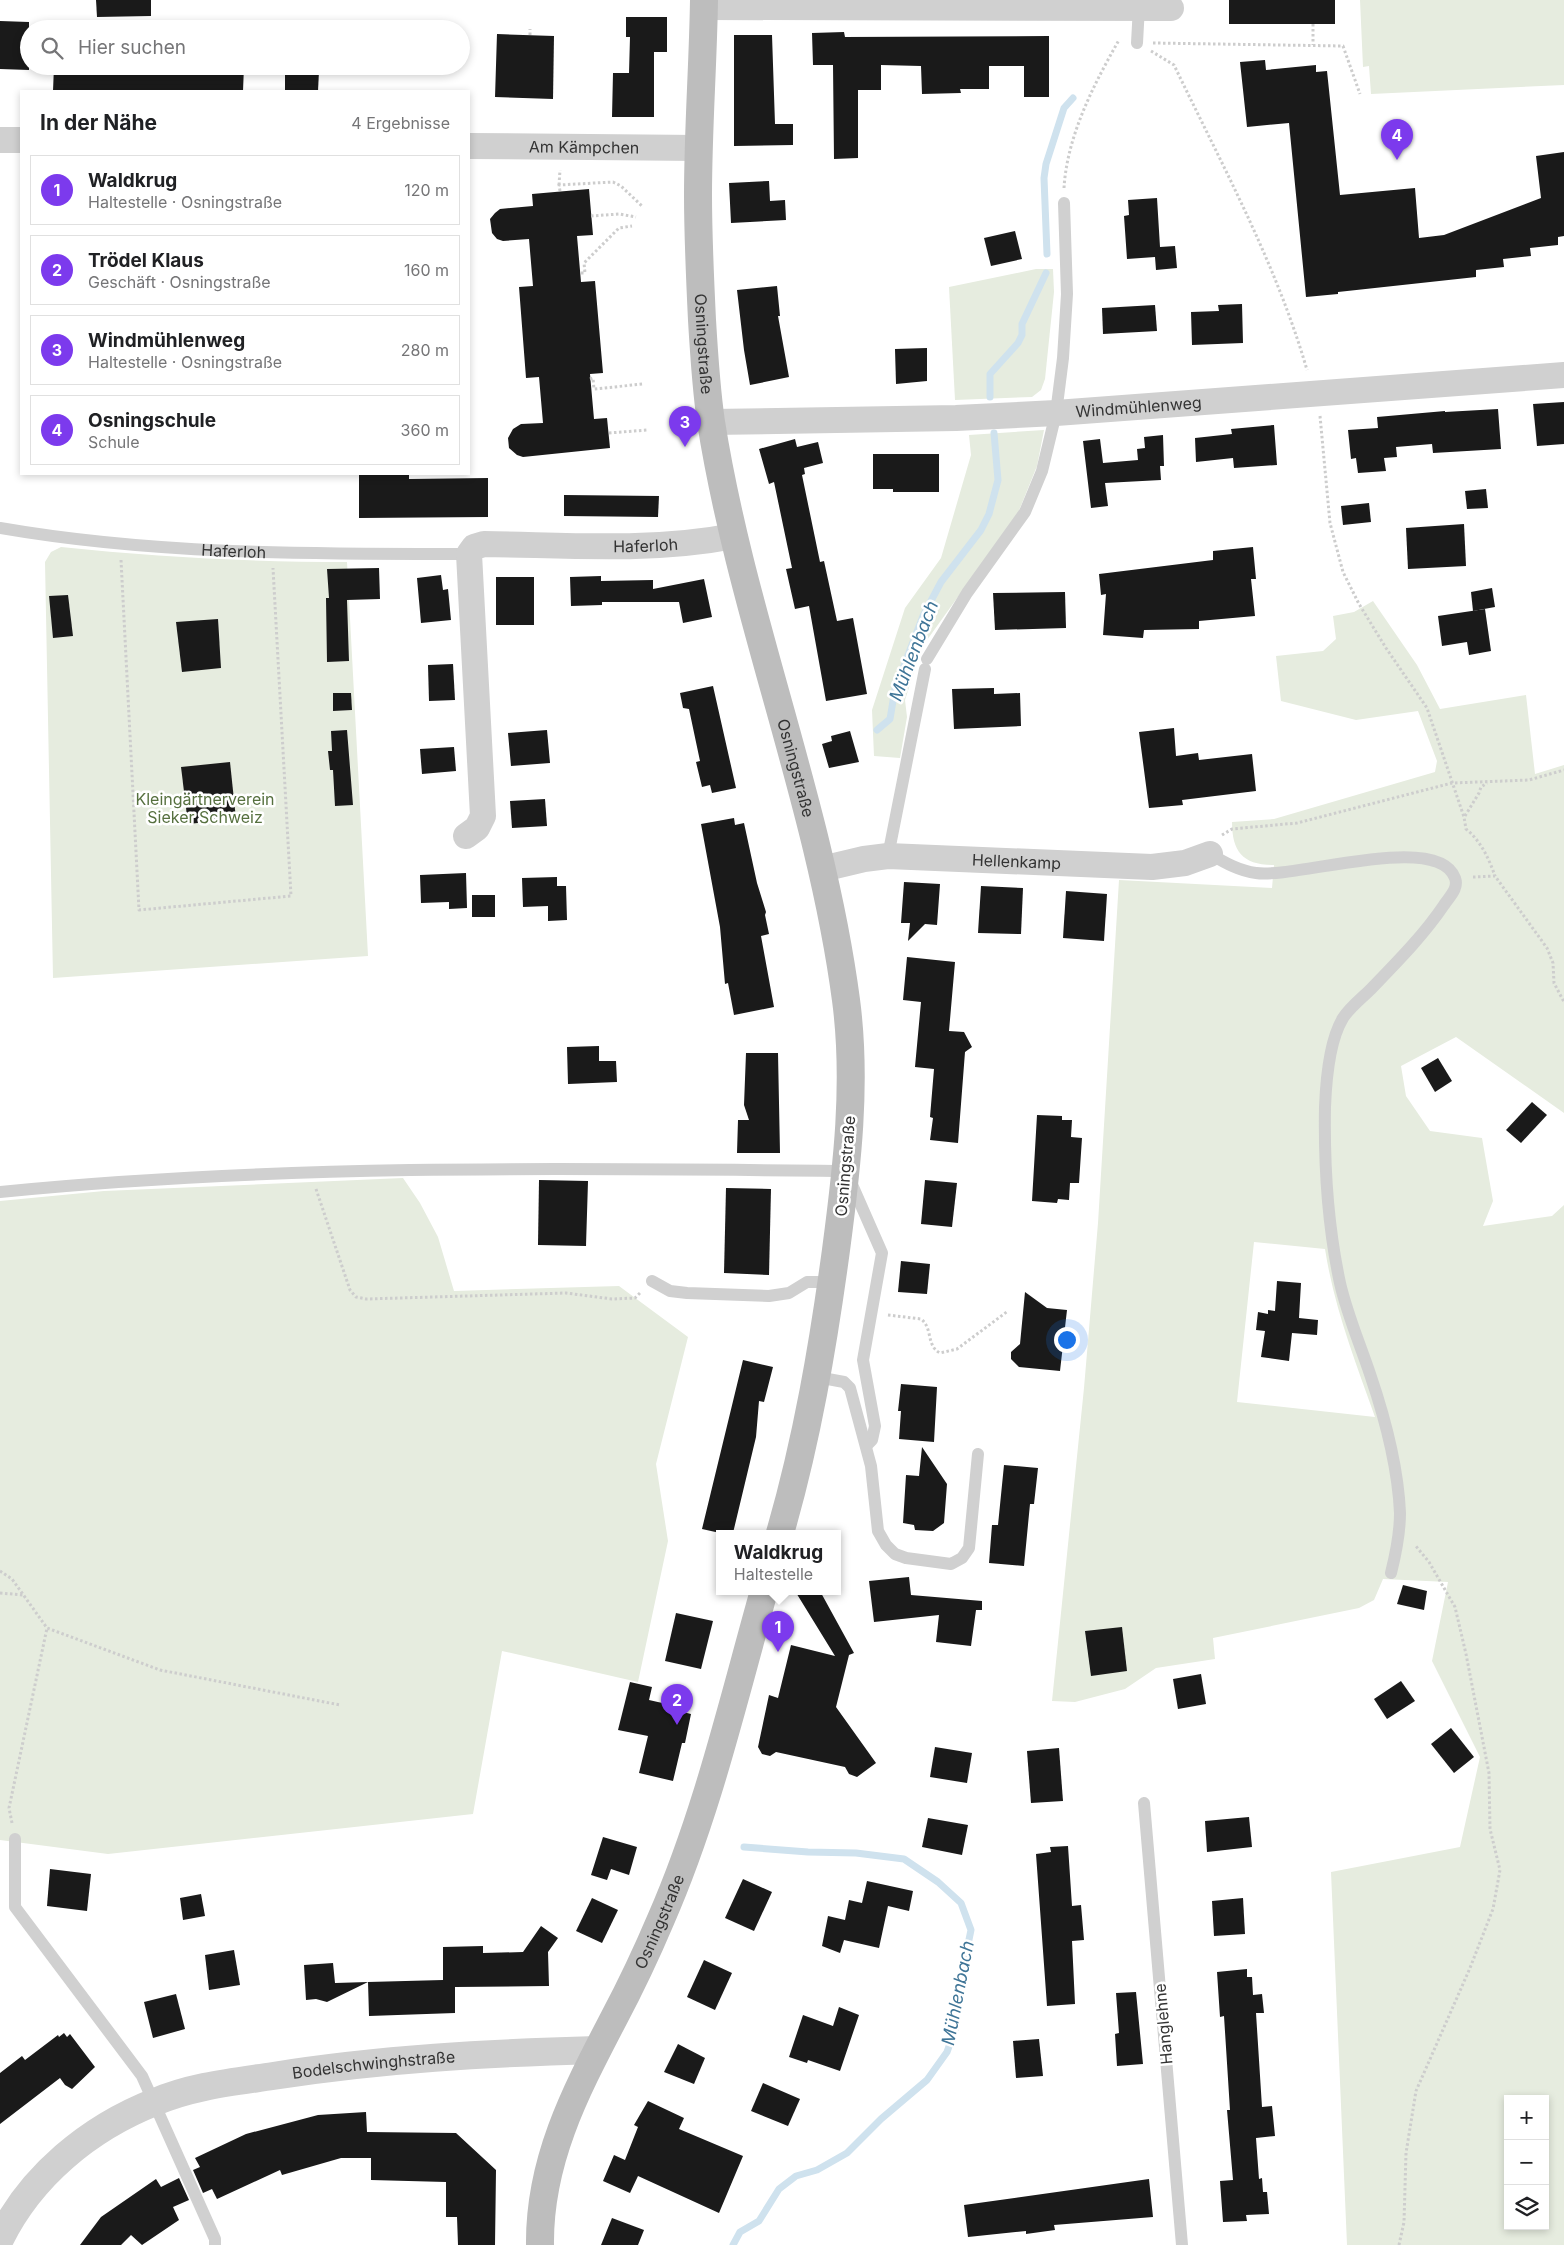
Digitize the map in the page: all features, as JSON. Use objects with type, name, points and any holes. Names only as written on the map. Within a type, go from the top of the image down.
[{"type":"main road","name":"Osningstraße","points":[[704,4],[699,148],[699,256],[706,379],[711,422],[734,536],[822,869],[837,942],[847,1010],[851,1069],[846,1171],[832,1282],[817,1377],[800,1462],[781,1530]]},
{"type":"main road","name":"Osningstraße","points":[[540,2245],[543,2192],[564,2118],[661,1918],[701,1813],[763,1595]]},
{"type":"street","points":[[704,4],[1140,4],[1171,8]]},
{"type":"street","points":[[0,140],[20,140]]},
{"type":"street","name":"Am Kämpchen","points":[[470,146],[699,148]]},
{"type":"street","name":"Windmühlenweg","points":[[711,422],[956,418],[1056,413],[1564,376]]},
{"type":"street","name":"Haferloh","points":[[469,554],[474,547],[484,544],[660,546],[734,536]]},
{"type":"street","points":[[466,836],[477,828],[483,816],[469,554]]},
{"type":"street","name":"Hellenkamp","points":[[822,869],[864,859],[888,856],[1152,867],[1185,863],[1210,854]]},
{"type":"street","name":"Bodelschwinghstraße","points":[[0,2240],[8,2224],[36,2183],[71,2150],[112,2122],[180,2092],[216,2084],[309,2070],[527,2052],[597,2050]]},
{"type":"lane","points":[[1137,43],[1140,4]]},
{"type":"lane","points":[[888,856],[926,664],[967,593],[1025,512],[1042,471],[1056,413],[1063,358],[1067,294],[1064,203]]},
{"type":"lane","name":"Haferloh","points":[[0,528],[121,545],[273,552],[469,554]]},
{"type":"lane","points":[[1210,854],[1232,866],[1256,874],[1276,874],[1391,856],[1428,859],[1447,868],[1455,878],[1455,890],[1427,931],[1343,1018],[1329,1058],[1325,1107],[1327,1169],[1338,1274],[1350,1318],[1381,1409],[1395,1475],[1400,1512],[1398,1542],[1391,1572]]},
{"type":"lane","points":[[0,1192],[90,1183],[407,1170],[560,1168],[846,1171],[882,1253],[863,1360],[864,1375],[872,1402],[875,1426],[872,1440],[866,1446]]},
{"type":"lane","points":[[652,1281],[670,1291],[769,1296],[789,1293],[807,1282],[832,1282]]},
{"type":"lane","points":[[817,1377],[844,1382],[850,1388],[866,1446],[878,1530],[886,1544],[895,1554],[906,1558],[951,1564],[962,1558],[969,1548],[978,1454]]},
{"type":"lane","name":"Hanglehne","points":[[1144,1803],[1182,2245]]},
{"type":"lane","points":[[15,1839],[15,1907],[133,2062],[154,2102],[214,2238],[215,2245]]},
{"type":"path","points":[[1064,203],[1064,180],[1075,136],[1088,98],[1095,81],[1140,4]]},
{"type":"path","points":[[1313,24],[1313,45]]},
{"type":"path","points":[[530,29],[530,35]]},
{"type":"path","points":[[1137,43],[1343,46],[1360,94]]},
{"type":"path","points":[[560,167],[560,191]]},
{"type":"path","points":[[559,185],[613,182],[621,186],[643,207]]},
{"type":"path","points":[[591,216],[620,214],[636,216]]},
{"type":"path","points":[[581,273],[584,273],[584,264],[619,228],[632,226]]},
{"type":"path","points":[[590,378],[593,378],[594,389],[643,384]]},
{"type":"path","points":[[609,433],[647,430]]},
{"type":"path","points":[[121,545],[138,910],[291,896],[273,552]]},
{"type":"path","points":[[1210,854],[1217,840],[1224,832],[1232,829],[1297,823],[1452,783],[1529,780],[1564,770]]},
{"type":"path","points":[[1464,817],[1481,787],[1488,782]]},
{"type":"path","points":[[1452,783],[1464,817],[1466,829],[1473,835],[1489,857],[1495,876],[1547,948],[1553,964],[1554,983],[1564,1002]]},
{"type":"path","points":[[1455,878],[1495,876]]},
{"type":"path","points":[[310,1174],[350,1290],[356,1297],[366,1299],[566,1293],[612,1299],[635,1298],[652,1281]]},
{"type":"path","points":[[872,1313],[921,1319],[928,1328],[932,1346],[940,1353],[957,1349],[1008,1312]]},
{"type":"path","points":[[1399,1524],[1429,1562],[1455,1607],[1489,1773],[1490,1829],[1500,1870],[1493,1909],[1474,1959],[1416,2091],[1406,2153],[1404,2222],[1399,2245]]},
{"type":"path","points":[[0,1571],[12,1578],[47,1628],[160,1670],[340,1705]]},
{"type":"path","points":[[0,1594],[23,1595]]},
{"type":"path","points":[[15,1839],[9,1808],[47,1628]]},
{"type":"green space","points":[[1360,0],[1564,0],[1564,85],[1371,94],[1369,66],[1363,67]]},
{"type":"green space","points":[[1036,269],[1053,269],[1054,292],[1045,379],[1041,390],[1032,397],[955,400],[949,287]]},
{"type":"green space","points":[[1044,430],[1037,466],[1018,513],[922,647],[905,700],[907,717],[900,758],[874,756],[872,710],[905,608],[941,558],[971,455],[969,435]]},
{"type":"green space","name":"Kleingärtnerverein Sieker Schweiz","points":[[61,547],[132,554],[204,558],[347,562],[368,956],[53,978],[45,562],[51,552]]},
{"type":"green space","points":[[1373,601],[1417,665],[1440,709],[1526,695],[1535,774],[1564,765],[1564,1113],[1456,1037],[1401,1066],[1406,1096],[1430,1131],[1482,1138],[1493,1201],[1483,1226],[1552,1216],[1564,1205],[1564,2245],[1347,2245],[1331,1872],[1460,1847],[1480,1757],[1432,1661],[1448,1582],[1383,1579],[1374,1600],[1359,1608],[1213,1638],[1215,1659],[1156,1668],[1125,1689],[1075,1702],[1052,1701],[1084,1388],[1098,1223],[1119,880],[1272,888],[1274,865],[1254,862],[1241,855],[1234,841],[1232,822],[1274,819],[1435,772],[1437,761],[1418,711],[1356,720],[1281,701],[1276,656],[1323,651],[1336,639],[1333,616],[1354,612]],"holes":[[[1254,1242],[1325,1249],[1340,1313],[1375,1417],[1237,1402]]]},
{"type":"green space","points":[[403,1178],[420,1203],[438,1237],[454,1291],[619,1286],[688,1337],[656,1464],[668,1541],[638,1682],[502,1651],[473,1814],[108,1854],[0,1840],[0,1201],[104,1191]]},
{"type":"building","points":[[96,0],[151,0],[151,16],[97,17]]},
{"type":"building","points":[[1229,0],[1335,0],[1335,24],[1229,24]]},
{"type":"building","points":[[626,17],[667,17],[667,52],[654,52],[654,117],[612,117],[613,73],[629,73],[630,37],[626,37]]},
{"type":"building","points":[[0,21],[20,22],[20,70],[0,69]]},
{"type":"building","points":[[844,32],[845,37],[1049,36],[1049,97],[1024,97],[1024,66],[989,66],[989,89],[960,89],[961,93],[922,94],[921,66],[881,65],[881,90],[858,90],[858,158],[834,159],[833,65],[813,65],[812,33]]},
{"type":"building","points":[[497,34],[554,36],[553,99],[495,97]]},
{"type":"building","points":[[734,35],[772,35],[775,124],[793,124],[793,145],[734,146]]},
{"type":"building","points":[[1265,60],[1266,70],[1316,65],[1316,72],[1327,71],[1340,195],[1415,188],[1419,238],[1444,235],[1541,198],[1536,156],[1564,152],[1564,236],[1558,237],[1558,245],[1530,248],[1531,256],[1503,259],[1504,267],[1476,270],[1476,277],[1306,297],[1289,123],[1247,127],[1240,62]]},
{"type":"building","points":[[54,75],[244,75],[243,90],[53,90]]},
{"type":"building","points":[[285,75],[319,75],[318,90],[285,90]]},
{"type":"building","points":[[769,181],[770,201],[785,200],[786,220],[731,223],[729,183]]},
{"type":"building","points":[[589,189],[593,235],[577,236],[581,282],[595,281],[603,373],[590,374],[594,419],[607,418],[610,448],[523,457],[517,455],[509,448],[508,438],[513,429],[521,424],[543,423],[539,377],[526,378],[519,287],[533,286],[529,239],[503,241],[497,239],[492,233],[490,219],[500,209],[533,206],[532,194]]},
{"type":"building","points":[[1157,198],[1160,247],[1175,246],[1177,268],[1156,270],[1155,257],[1127,259],[1124,216],[1129,215],[1128,200]]},
{"type":"building","points":[[1015,231],[1022,259],[991,266],[984,238]]},
{"type":"building","points":[[777,286],[780,316],[778,316],[789,377],[750,385],[737,290]]},
{"type":"building","points":[[1242,304],[1243,343],[1192,345],[1191,312],[1219,311],[1218,305]]},
{"type":"building","points":[[1155,305],[1157,331],[1103,334],[1102,308]]},
{"type":"building","points":[[927,348],[927,381],[896,384],[895,349]]},
{"type":"building","points":[[1564,402],[1564,444],[1537,446],[1533,404]]},
{"type":"building","points":[[1498,409],[1501,449],[1433,453],[1432,444],[1396,447],[1397,457],[1384,458],[1386,471],[1358,473],[1356,458],[1351,459],[1348,430],[1378,428],[1377,417],[1445,411]]},
{"type":"building","points":[[1274,425],[1277,465],[1234,468],[1233,458],[1196,462],[1195,438],[1232,434],[1231,429]]},
{"type":"building","points":[[1163,435],[1164,466],[1160,466],[1161,480],[1105,483],[1108,506],[1091,508],[1083,441],[1100,439],[1103,463],[1138,460],[1137,449],[1145,448],[1144,437]]},
{"type":"building","points":[[795,439],[797,447],[818,442],[823,463],[804,468],[805,474],[802,475],[820,562],[824,561],[837,621],[853,618],[867,694],[826,701],[809,606],[795,609],[786,569],[792,568],[774,482],[769,484],[759,449]]},
{"type":"building","points":[[873,454],[939,454],[939,492],[893,492],[893,489],[873,489]]},
{"type":"building","points":[[359,475],[409,475],[409,479],[488,478],[488,517],[359,518]]},
{"type":"building","points":[[1486,489],[1488,508],[1467,509],[1465,491]]},
{"type":"building","points":[[564,495],[659,496],[658,517],[564,516]]},
{"type":"building","points":[[1369,503],[1371,522],[1343,525],[1341,506]]},
{"type":"building","points":[[1464,524],[1466,566],[1408,569],[1406,528]]},
{"type":"building","points":[[1253,547],[1256,579],[1251,579],[1255,616],[1199,621],[1199,629],[1144,630],[1143,638],[1103,635],[1106,594],[1101,595],[1099,574],[1213,560],[1213,551]]},
{"type":"building","points":[[379,568],[380,599],[347,600],[349,661],[327,662],[326,598],[329,598],[327,569]]},
{"type":"building","points":[[441,575],[443,590],[448,589],[451,620],[421,623],[417,578]]},
{"type":"building","points":[[601,576],[601,581],[653,580],[653,589],[704,579],[712,617],[683,623],[679,602],[602,602],[602,605],[571,606],[570,577]]},
{"type":"building","points":[[496,577],[534,577],[534,625],[496,625]]},
{"type":"building","points":[[1492,588],[1495,607],[1473,611],[1471,592]]},
{"type":"building","points":[[1065,592],[1066,628],[995,630],[993,593]]},
{"type":"building","points":[[68,595],[73,636],[53,638],[49,596]]},
{"type":"building","points":[[1485,609],[1491,651],[1469,655],[1467,642],[1442,646],[1438,616]]},
{"type":"building","points":[[218,619],[221,668],[182,672],[176,622]]},
{"type":"building","points":[[453,664],[455,700],[429,701],[428,665]]},
{"type":"building","points":[[713,686],[736,788],[712,793],[710,785],[702,787],[696,762],[700,761],[689,709],[683,708],[680,693]]},
{"type":"building","points":[[994,688],[994,694],[1020,693],[1021,726],[954,729],[952,689]]},
{"type":"building","points":[[333,693],[351,693],[352,710],[333,711]]},
{"type":"building","points":[[1174,728],[1176,756],[1198,753],[1199,760],[1252,754],[1256,791],[1182,800],[1183,805],[1149,808],[1139,732]]},
{"type":"building","points":[[347,730],[353,805],[335,806],[333,770],[330,770],[328,751],[332,751],[331,731]]},
{"type":"building","points":[[547,730],[550,763],[511,766],[508,733]]},
{"type":"building","points":[[850,731],[859,762],[829,768],[822,744],[832,741],[831,736]]},
{"type":"building","points":[[454,747],[456,771],[422,774],[420,749]]},
{"type":"building","points":[[230,762],[236,819],[188,824],[181,767]]},
{"type":"building","points":[[545,799],[547,826],[512,828],[510,801]]},
{"type":"building","points":[[734,818],[735,825],[744,823],[757,883],[766,912],[769,934],[761,936],[774,1007],[734,1015],[728,983],[725,984],[720,927],[701,824]]},
{"type":"building","points":[[466,873],[467,908],[449,909],[449,902],[421,903],[420,875]]},
{"type":"building","points":[[557,877],[557,886],[566,886],[567,920],[548,921],[548,906],[523,907],[522,878]]},
{"type":"building","points":[[904,882],[940,884],[937,925],[925,924],[908,941],[910,923],[901,923]]},
{"type":"building","points":[[981,886],[1023,888],[1021,934],[978,933]]},
{"type":"building","points":[[1066,891],[1107,894],[1104,941],[1063,938]]},
{"type":"building","points":[[472,895],[495,895],[495,917],[472,917]]},
{"type":"building","points":[[907,957],[955,962],[949,1031],[964,1032],[972,1047],[965,1052],[958,1143],[930,1140],[933,1118],[930,1117],[934,1069],[915,1067],[921,1002],[903,1000]]},
{"type":"building","points":[[599,1046],[599,1061],[616,1061],[617,1082],[568,1084],[567,1047]]},
{"type":"building","points":[[746,1053],[778,1053],[780,1153],[737,1153],[738,1120],[749,1120],[744,1105]]},
{"type":"building","points":[[1438,1058],[1452,1081],[1435,1092],[1421,1068]]},
{"type":"building","points":[[1532,1102],[1547,1115],[1521,1143],[1506,1130]]},
{"type":"building","points":[[1037,1115],[1062,1116],[1062,1120],[1072,1120],[1071,1137],[1082,1138],[1079,1183],[1070,1183],[1069,1200],[1058,1199],[1057,1203],[1032,1201]]},
{"type":"building","points":[[539,1180],[588,1181],[586,1246],[538,1245]]},
{"type":"building","points":[[925,1180],[957,1183],[952,1227],[921,1224]]},
{"type":"building","points":[[726,1188],[771,1189],[769,1275],[724,1273]]},
{"type":"building","points":[[901,1261],[930,1264],[927,1294],[898,1292]]},
{"type":"building","points":[[1277,1281],[1301,1283],[1299,1318],[1318,1320],[1317,1335],[1292,1333],[1289,1361],[1261,1357],[1265,1331],[1256,1330],[1258,1312],[1268,1314],[1268,1310],[1275,1311]]},
{"type":"building","points":[[1025,1292],[1047,1308],[1067,1310],[1060,1371],[1019,1367],[1011,1359],[1011,1352],[1020,1344]]},
{"type":"building","points":[[743,1360],[773,1367],[764,1402],[759,1401],[756,1437],[734,1530],[716,1530],[716,1532],[702,1529]]},
{"type":"building","points":[[901,1384],[937,1387],[934,1442],[899,1439],[901,1411],[898,1411]]},
{"type":"building","points":[[922,1447],[947,1484],[944,1523],[933,1531],[915,1530],[914,1525],[903,1523],[906,1475],[919,1476]]},
{"type":"building","points":[[1004,1465],[1038,1468],[1034,1504],[1030,1504],[1024,1566],[989,1563],[992,1525],[998,1525]]},
{"type":"building","points":[[909,1577],[911,1595],[982,1601],[982,1610],[976,1610],[971,1646],[936,1642],[939,1615],[874,1622],[869,1581]]},
{"type":"building","points":[[1403,1585],[1427,1591],[1424,1610],[1397,1604]]},
{"type":"building","points":[[797,1595],[822,1595],[854,1653],[849,1655],[836,1707],[876,1763],[857,1777],[849,1774],[845,1767],[776,1752],[770,1756],[762,1754],[758,1747],[769,1695],[778,1698],[791,1645],[835,1656]]},
{"type":"building","points":[[676,1613],[713,1621],[701,1669],[665,1661]]},
{"type":"building","points":[[1122,1627],[1127,1671],[1091,1676],[1085,1631]]},
{"type":"building","points":[[1201,1674],[1206,1704],[1178,1709],[1173,1679]]},
{"type":"building","points":[[1401,1681],[1415,1701],[1387,1719],[1374,1699]]},
{"type":"building","points":[[630,1682],[652,1687],[649,1700],[680,1707],[679,1711],[691,1714],[685,1743],[682,1743],[673,1781],[639,1773],[648,1736],[618,1730]]},
{"type":"building","points":[[1451,1728],[1474,1757],[1454,1773],[1431,1744]]},
{"type":"building","points":[[935,1747],[972,1753],[967,1783],[930,1777]]},
{"type":"building","points":[[1059,1748],[1063,1801],[1031,1803],[1027,1751]]},
{"type":"building","points":[[1249,1817],[1252,1847],[1207,1852],[1205,1821]]},
{"type":"building","points":[[928,1818],[968,1825],[962,1855],[922,1847]]},
{"type":"building","points":[[603,1837],[637,1847],[629,1875],[611,1869],[607,1880],[591,1875]]},
{"type":"building","points":[[1068,1846],[1072,1906],[1081,1905],[1084,1940],[1072,1941],[1075,2004],[1047,2006],[1036,1854],[1051,1852],[1050,1847]]},
{"type":"building","points":[[50,1869],[91,1874],[87,1911],[47,1906]]},
{"type":"building","points":[[743,1879],[772,1892],[754,1931],[725,1918]]},
{"type":"building","points":[[867,1881],[913,1891],[909,1911],[888,1906],[879,1948],[844,1940],[840,1953],[822,1946],[828,1916],[845,1920],[849,1900],[862,1903]]},
{"type":"building","points":[[201,1894],[205,1916],[183,1920],[180,1898]]},
{"type":"building","points":[[592,1898],[618,1910],[602,1943],[576,1931]]},
{"type":"building","points":[[1243,1898],[1245,1934],[1214,1936],[1212,1901]]},
{"type":"building","points":[[541,1926],[558,1938],[548,1952],[549,1986],[455,1987],[455,2013],[369,2016],[368,1982],[443,1980],[443,1947],[483,1946],[483,1953],[523,1952]]},
{"type":"building","points":[[234,1950],[240,1985],[209,1990],[205,1955]]},
{"type":"building","points":[[704,1960],[732,1973],[715,2010],[687,1997]]},
{"type":"building","points":[[333,1963],[335,1983],[368,1982],[327,2002],[316,1999],[306,2000],[304,1965]]},
{"type":"building","points":[[1247,1969],[1247,1977],[1252,1977],[1253,1995],[1262,1994],[1264,2013],[1256,2013],[1262,2107],[1272,2106],[1275,2136],[1256,2138],[1259,2179],[1262,2178],[1263,2192],[1267,2192],[1269,2214],[1246,2215],[1247,2221],[1223,2222],[1220,2181],[1233,2180],[1227,2110],[1230,2110],[1224,2016],[1220,2017],[1217,1972]]},
{"type":"building","points":[[1136,1992],[1143,2064],[1117,2066],[1115,2034],[1119,2033],[1116,1993]]},
{"type":"building","points":[[176,1994],[185,2029],[153,2038],[144,2002]]},
{"type":"building","points":[[839,2007],[859,2015],[840,2071],[808,2060],[807,2063],[789,2057],[803,2015],[833,2026]]},
{"type":"building","points":[[64,2033],[67,2037],[70,2034],[95,2067],[72,2089],[65,2085],[60,2078],[0,2124],[0,2073],[22,2056],[25,2060],[58,2035],[59,2037]]},
{"type":"building","points":[[1039,2039],[1043,2076],[1016,2078],[1013,2041]]},
{"type":"building","points":[[678,2044],[705,2058],[694,2084],[664,2072]]},
{"type":"building","points":[[763,2083],[800,2099],[788,2126],[751,2111]]},
{"type":"building","points":[[648,2101],[684,2118],[679,2129],[743,2156],[719,2213],[638,2176],[630,2193],[603,2181],[614,2155],[625,2160],[638,2127],[634,2125]]},
{"type":"building","points":[[366,2112],[367,2132],[456,2133],[496,2170],[495,2245],[458,2245],[457,2217],[446,2217],[446,2182],[371,2180],[371,2158],[341,2158],[282,2175],[280,2170],[217,2199],[212,2189],[203,2193],[193,2170],[200,2167],[195,2158],[246,2134],[318,2115]]},
{"type":"building","points":[[179,2178],[189,2200],[173,2207],[179,2220],[142,2245],[131,2235],[121,2245],[80,2245],[101,2217],[156,2179],[161,2187]]},
{"type":"building","points":[[1149,2179],[1153,2217],[1054,2225],[1055,2230],[1026,2234],[1026,2231],[968,2237],[964,2205]]},
{"type":"building","points":[[612,2218],[644,2230],[638,2245],[601,2245]]},
{"type":"waterway","name":"Mühlenbach","points":[[1047,254],[1044,178],[1046,164],[1064,108],[1073,98]]},
{"type":"waterway","name":"Mühlenbach","points":[[990,397],[990,374],[1018,343],[1022,335],[1022,324],[1046,273]]},
{"type":"waterway","name":"Mühlenbach","points":[[877,730],[890,719],[895,689],[923,616],[941,582],[981,530],[989,514],[998,480],[994,433]]},
{"type":"waterway","name":"Mühlenbach","points":[[733,2245],[740,2232],[759,2221],[779,2189],[796,2176],[817,2170],[847,2153],[881,2119],[927,2080],[947,2052],[956,2027],[958,1992],[971,1930],[961,1903],[938,1882],[904,1859],[856,1853],[808,1852],[744,1847]]},
{"type":"place","name":"Osningschule","points":[[1397,160]]},
{"type":"place","name":"Windmühlenweg","points":[[685,447]]},
{"type":"place","name":"Waldkrug","points":[[778,1652]]},
{"type":"place","name":"Trödel Klaus","points":[[677,1725]]}]
